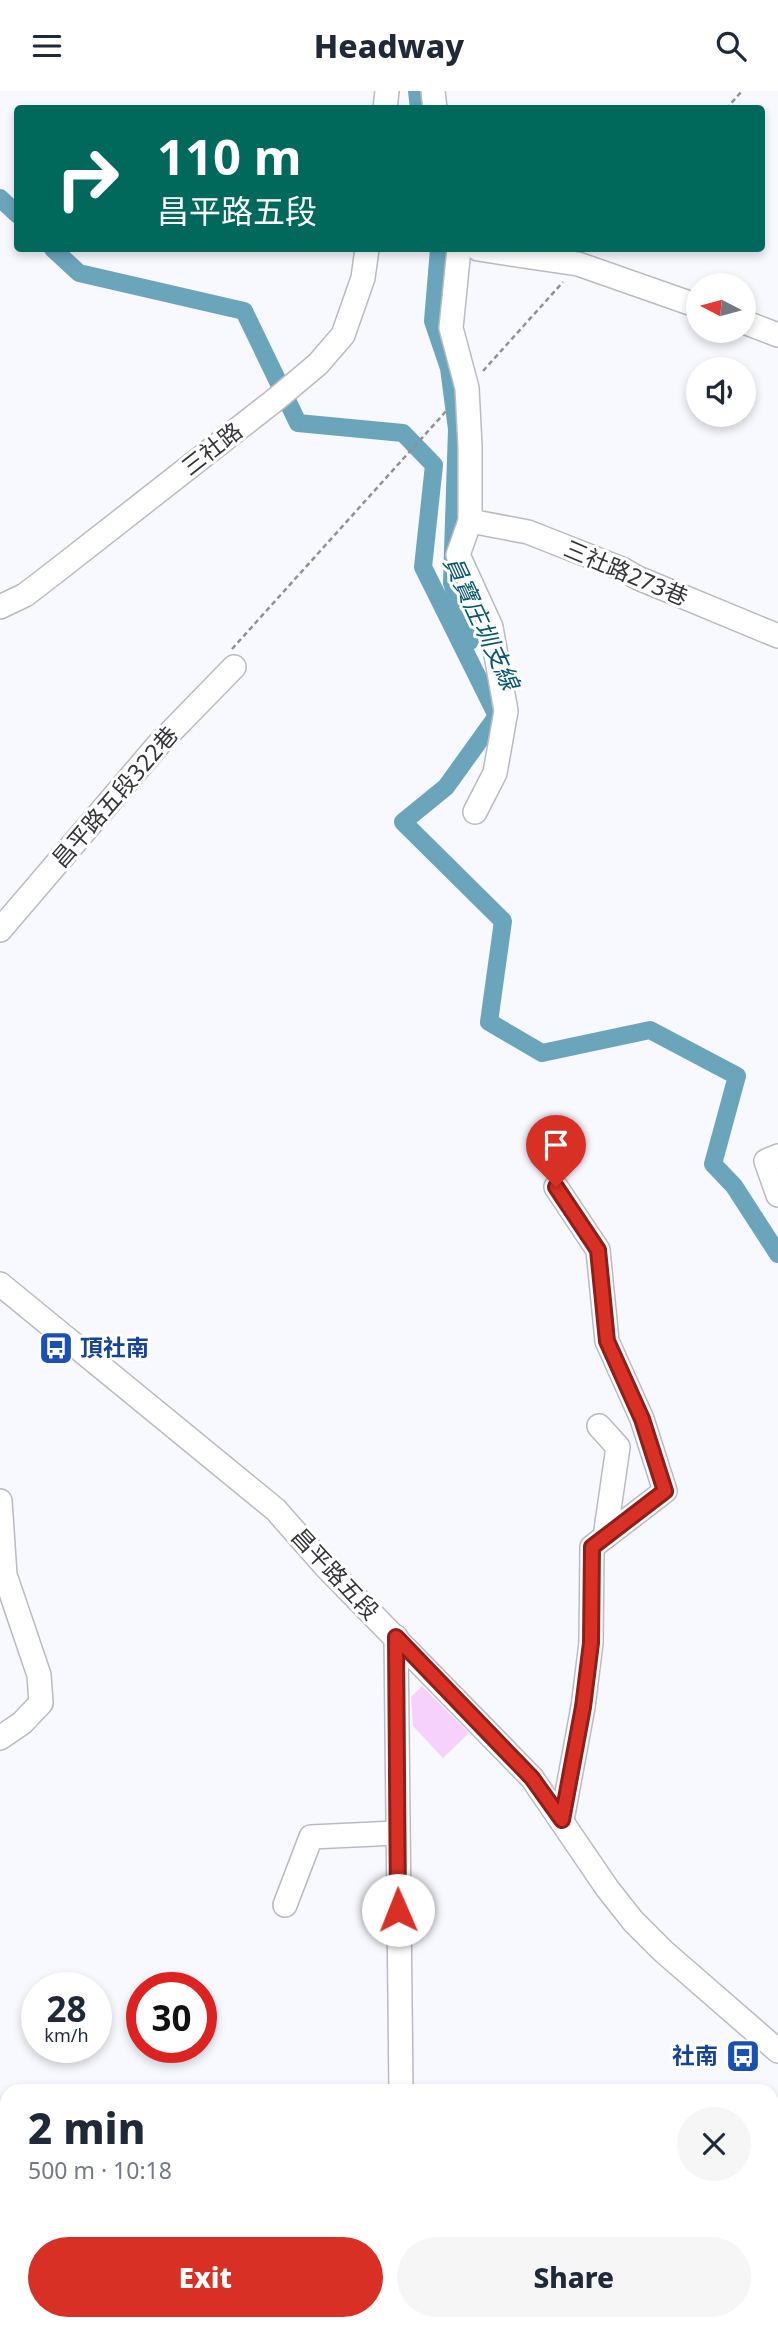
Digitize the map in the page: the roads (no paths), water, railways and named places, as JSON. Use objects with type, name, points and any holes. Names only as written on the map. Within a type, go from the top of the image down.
[{"type":"street","name":"三社路","points":[[0,607],[25,595],[318,364],[343,335],[363,278],[367,252]]},
{"type":"street","points":[[459,252],[451,328],[467,388],[471,446],[470,521],[458,555],[491,627],[506,711],[495,773],[475,812]]},
{"type":"street","points":[[498,252],[578,264],[686,302]]},
{"type":"street","points":[[756,327],[778,335]]},
{"type":"street","name":"三社路273巷","points":[[470,521],[528,532],[778,636]]},
{"type":"street","name":"昌平路五段322巷","points":[[0,930],[229,663]]},
{"type":"street","points":[[778,1156],[766,1161],[778,1195]]},
{"type":"street","points":[[556,1187],[598,1250],[607,1341],[642,1419],[665,1491],[592,1547],[591,1643],[583,1707],[562,1820]]},
{"type":"street","name":"昌平路五段","points":[[0,1284],[276,1510],[326,1567],[532,1778],[607,1888],[633,1921],[663,1951],[778,2051]]},
{"type":"street","points":[[599,1426],[618,1447],[605,1537]]},
{"type":"street","points":[[0,1501],[5,1575],[39,1675],[41,1703],[22,1723],[0,1738]]},
{"type":"street","points":[[396,1637],[396,1833],[401,2084]]},
{"type":"street","points":[[285,1905],[311,1837],[396,1833]]},
{"type":"waterway","points":[[417,91],[419,105]]},
{"type":"waterway","name":"員寶庄圳支線","points":[[0,198],[14,211]]},
{"type":"waterway","name":"員寶庄圳支線","points":[[56,252],[79,273],[244,311],[298,423],[403,433],[434,465],[423,567],[497,716],[446,787],[403,822],[503,921],[489,1022],[542,1053],[650,1030],[737,1076],[713,1164],[734,1186],[778,1254]]},
{"type":"waterway","points":[[439,252],[433,321],[449,368],[457,429],[452,583],[470,641]]},
{"type":"place","name":"頂社南","points":[[56,1348]]},
{"type":"place","name":"社南","points":[[743,2056]]}]
